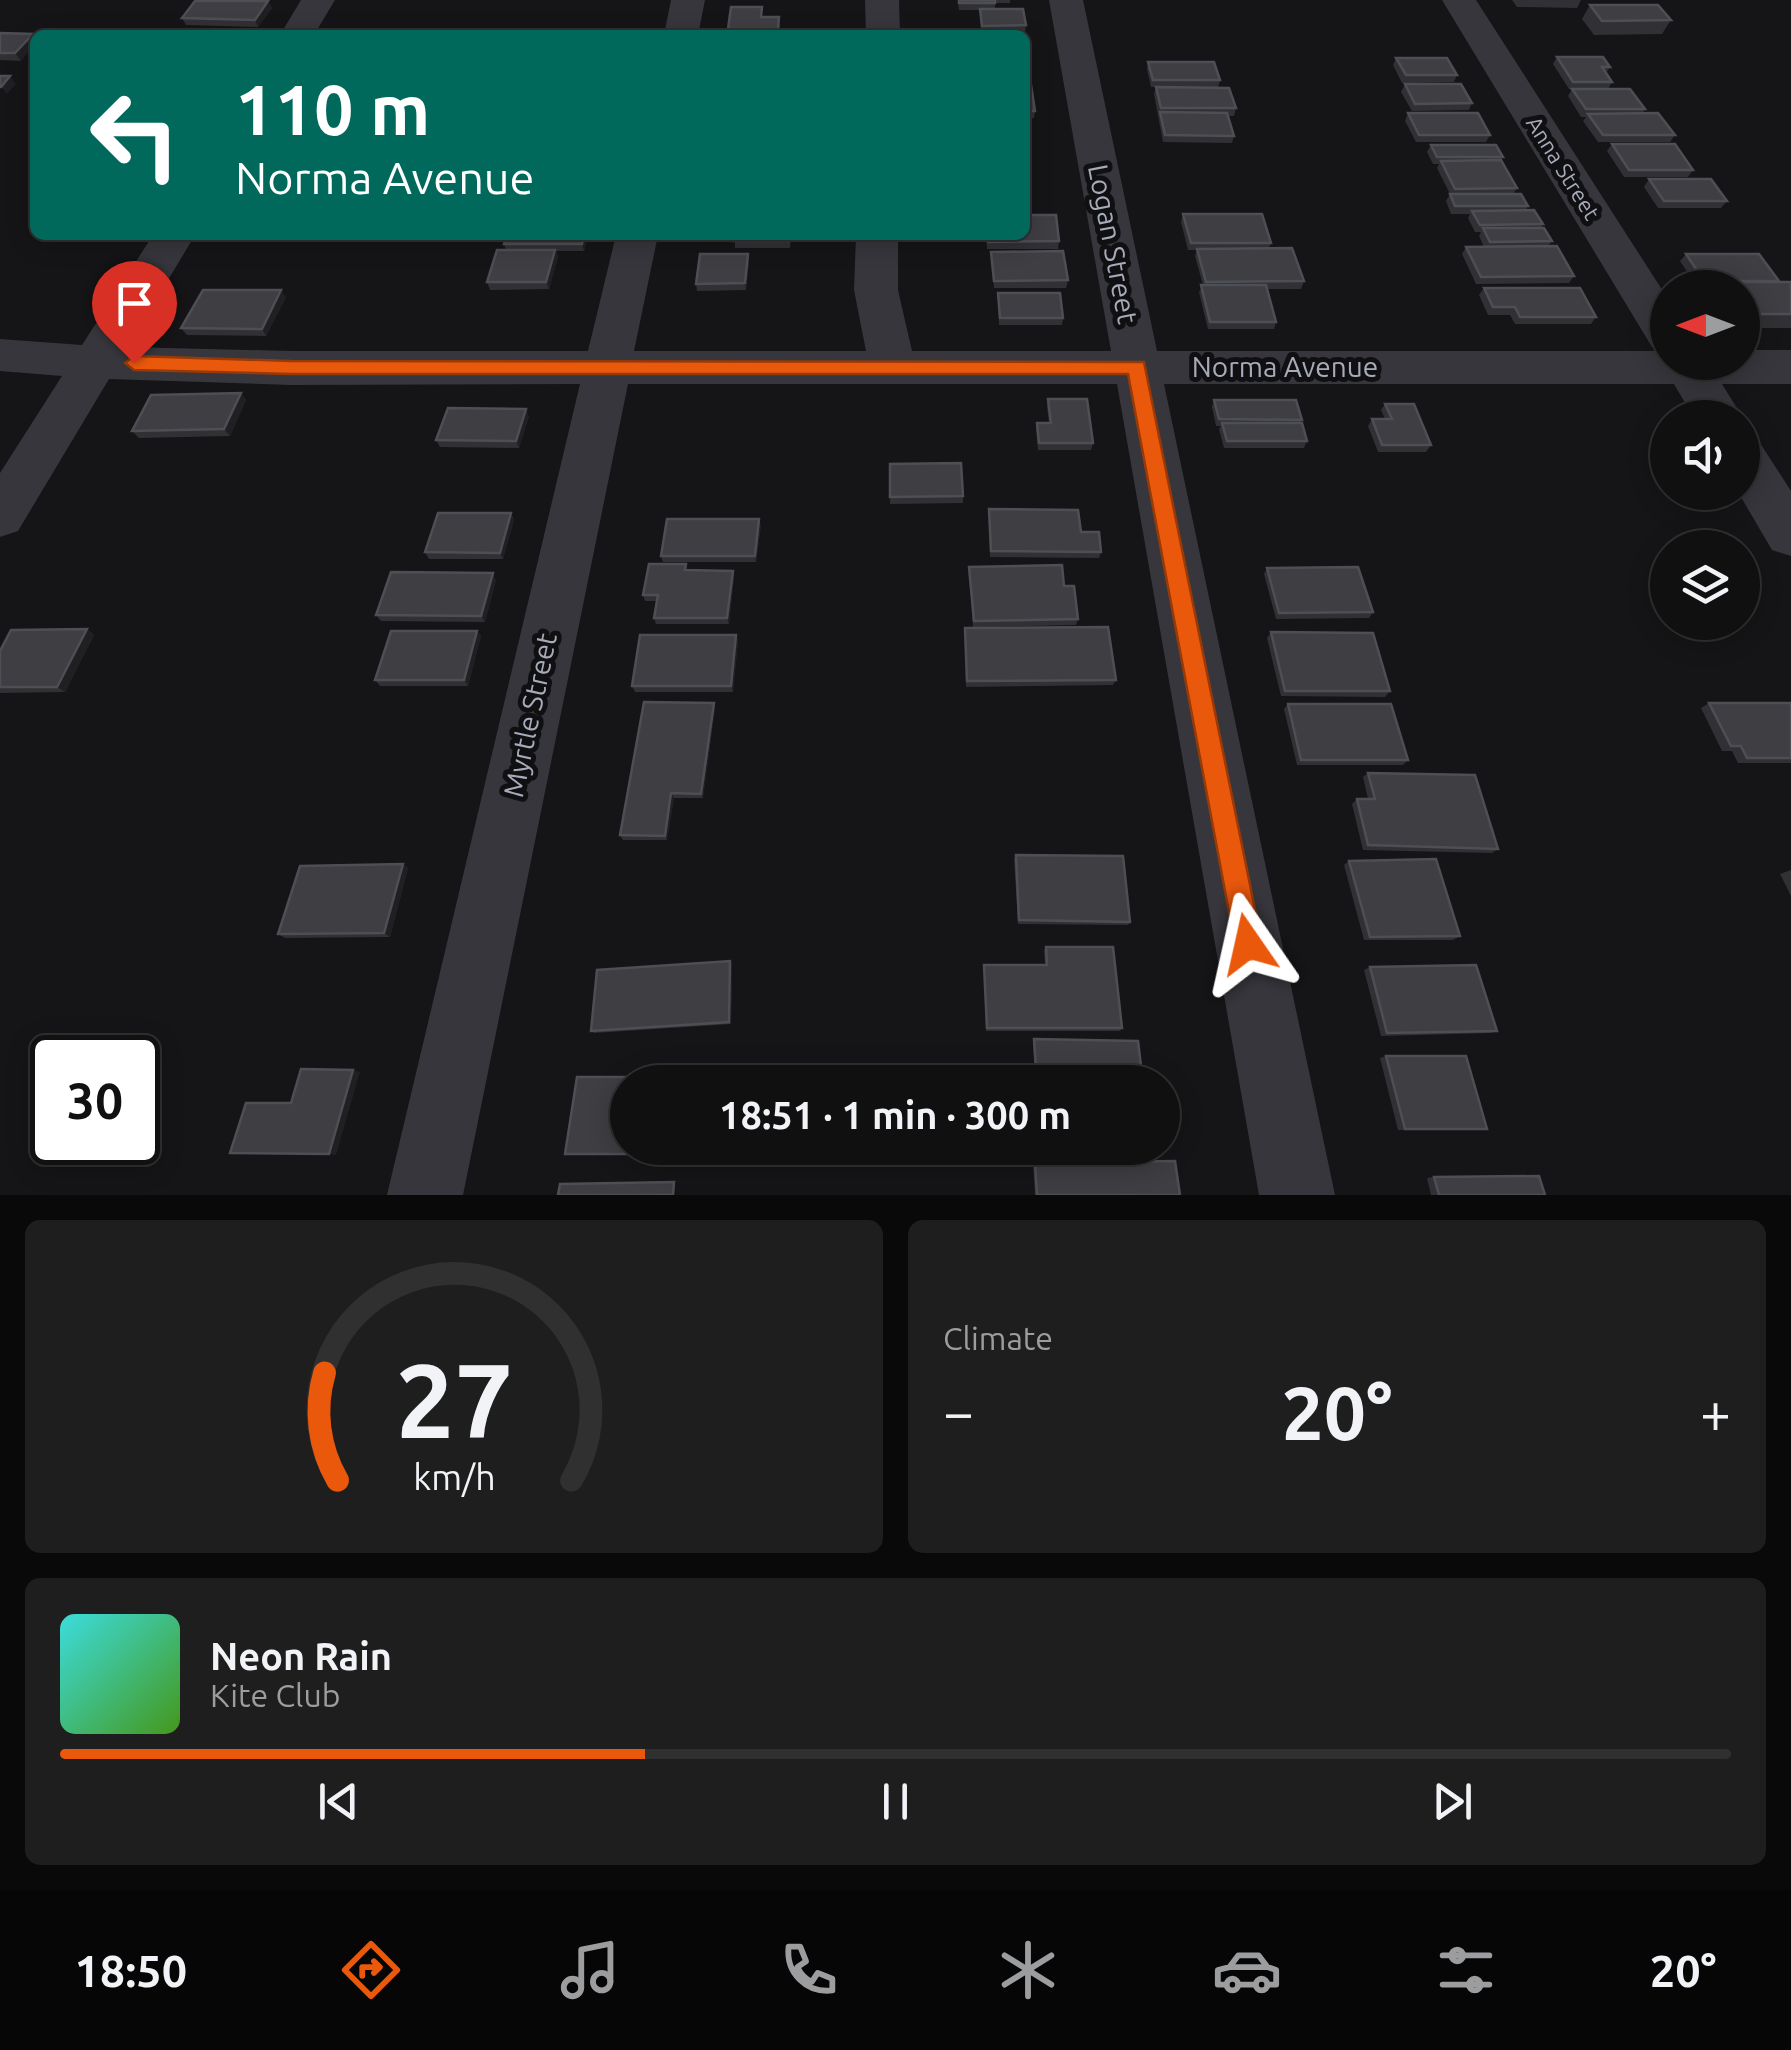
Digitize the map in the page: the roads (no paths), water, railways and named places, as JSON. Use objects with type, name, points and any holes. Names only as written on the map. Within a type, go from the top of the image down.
[{"type":"street","points":[[300,30],[318,0]]},
{"type":"street","points":[[681,30],[688,0]]},
{"type":"street","points":[[882,0],[883,30]]},
{"type":"street","name":"Logan Street","points":[[1066,0],[1297,1195]]},
{"type":"street","name":"Anna Street","points":[[1459,0],[1650,307]]},
{"type":"street","points":[[0,516],[171,240]]},
{"type":"street","name":"Myrtle Street","points":[[424,1195],[636,240]]},
{"type":"street","points":[[877,240],[876,290],[892,366]]},
{"type":"street","name":"Norma Avenue","points":[[0,355],[291,368],[1137,367],[1650,356]]},
{"type":"street","name":"Norma Avenue","points":[[1760,364],[1791,367]]},
{"type":"street","points":[[1760,485],[1791,535]]}]
